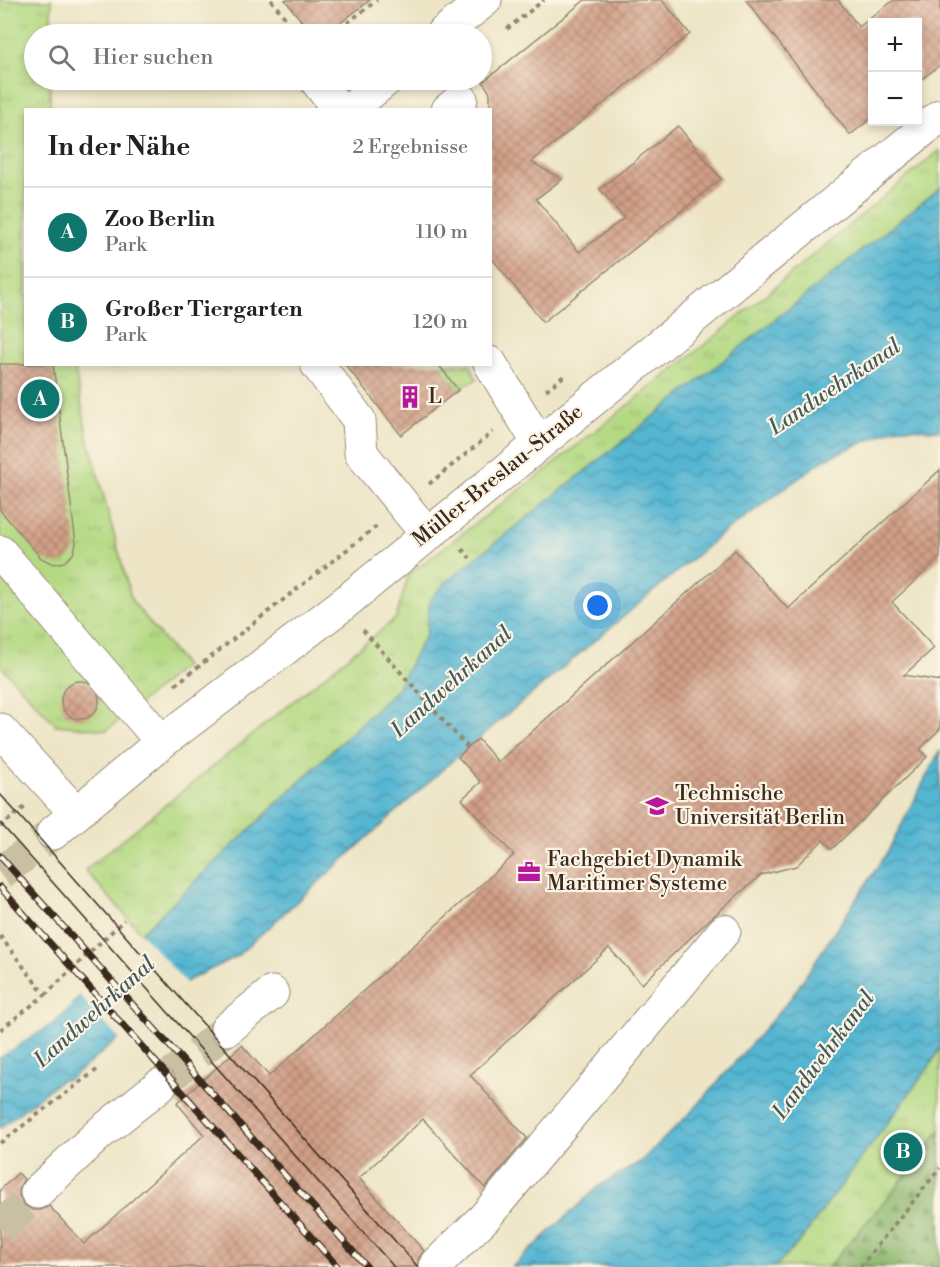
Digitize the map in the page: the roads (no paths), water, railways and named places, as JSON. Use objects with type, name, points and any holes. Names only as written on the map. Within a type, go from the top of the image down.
[{"type":"street","points":[[455,24],[485,0]]},
{"type":"street","points":[[324,90],[337,108]]},
{"type":"street","points":[[351,108],[374,90]]},
{"type":"street","name":"Müller-Breslau-Straße","points":[[0,730],[64,823],[162,742],[342,605],[538,442],[940,116]]},
{"type":"street","points":[[318,366],[359,420],[361,453],[427,534]]},
{"type":"street","points":[[492,366],[538,442]]},
{"type":"street","points":[[0,552],[162,742]]},
{"type":"street","points":[[436,1264],[485,1217],[724,931]]},
{"type":"street","points":[[227,1029],[272,993]]},
{"type":"street","points":[[37,1192],[100,1133],[160,1085]]},
{"type":"water","name":"Landwehrkanal","points":[[940,188],[940,431],[899,427],[825,459],[718,537],[452,761],[236,957],[189,980],[69,1080],[61,1080],[0,1128],[0,1057],[56,1021],[141,933],[396,690],[426,634],[430,600],[447,581]]},
{"type":"water","name":"Landwehrkanal","points":[[940,750],[940,1047],[931,1064],[800,1241],[775,1267],[512,1267],[599,1186],[640,1162],[696,1107],[791,998],[888,851]]},
{"type":"tunnel","points":[[0,874],[53,833]]},
{"type":"tunnel","points":[[160,1085],[227,1029]]},
{"type":"tunnel","points":[[0,1228],[37,1192]]},
{"type":"tram line","points":[[0,794],[418,1267]]},
{"type":"tram line","points":[[0,823],[394,1267]]},
{"type":"railway","points":[[0,856],[367,1267]]},
{"type":"railway","points":[[0,887],[338,1267]]},
{"type":"place","name":"L","points":[[410,397]]},
{"type":"place","name":"Zoo Berlin","points":[[40,399]]},
{"type":"place","name":"Technische Universität Berlin","points":[[657,806]]},
{"type":"place","name":"Fachgebiet Dynamik Maritimer Systeme","points":[[529,872]]},
{"type":"place","name":"Großer Tiergarten","points":[[903,1152]]}]
